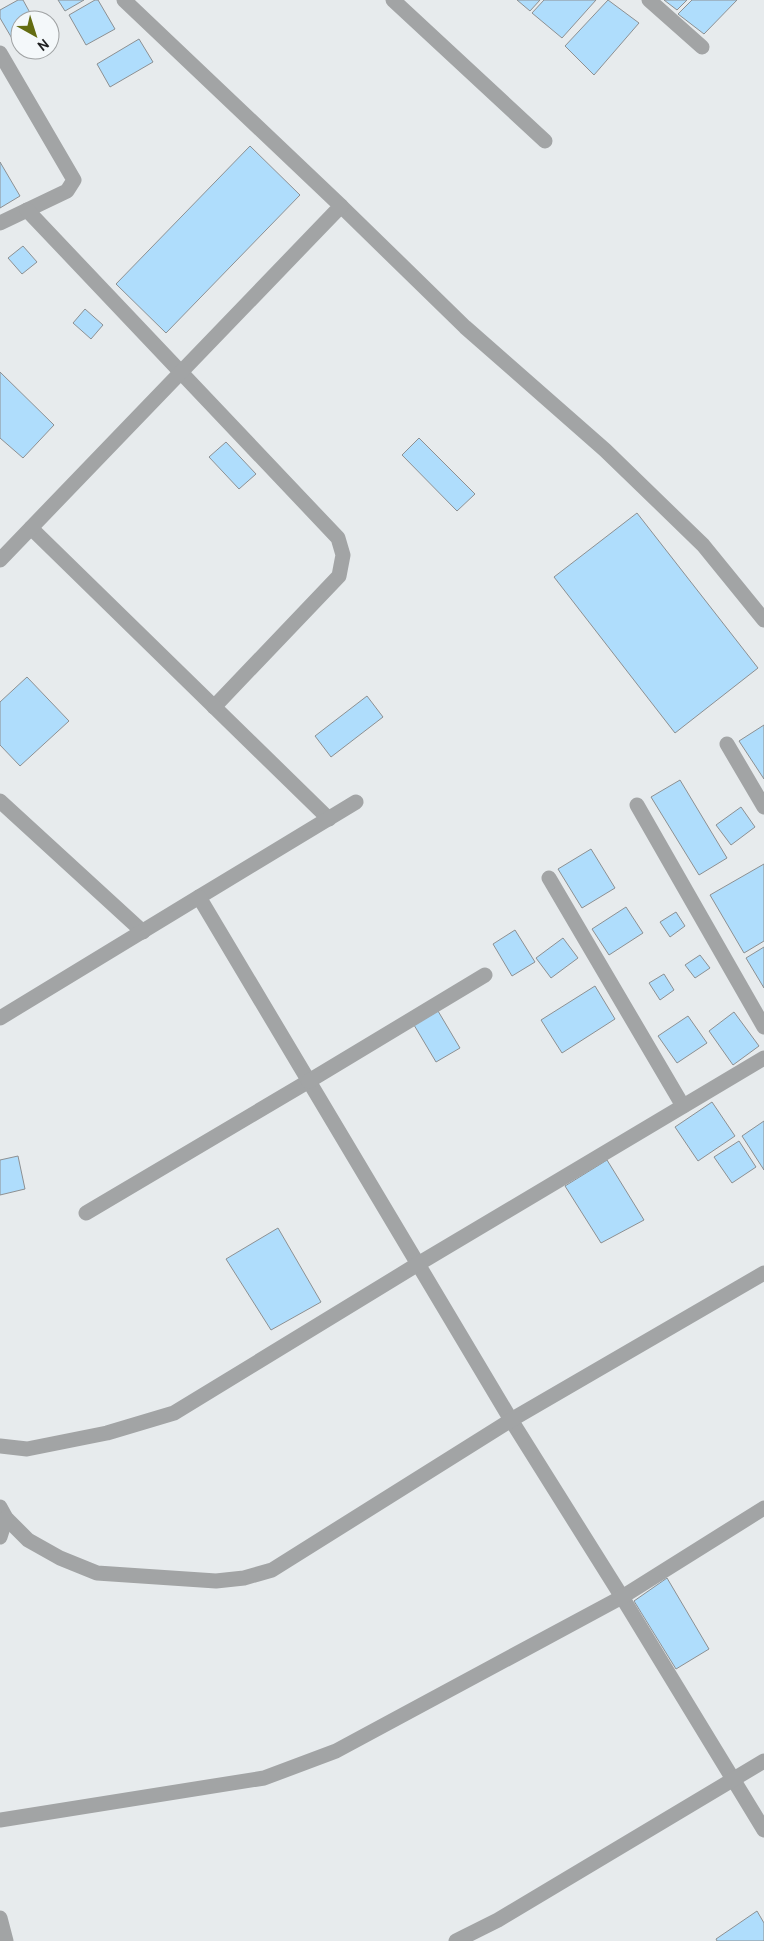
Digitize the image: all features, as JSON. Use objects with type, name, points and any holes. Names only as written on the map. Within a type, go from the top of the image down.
[{"type":"street","points":[[124,0],[341,206],[465,327],[605,450],[696,539],[764,620]]},
{"type":"street","points":[[393,0],[546,141]]},
{"type":"street","points":[[649,0],[702,47]]},
{"type":"street","points":[[0,53],[74,180],[67,191],[0,223]]},
{"type":"street","points":[[0,560],[341,206]]},
{"type":"street","points":[[27,210],[338,538],[343,555],[339,576],[214,707]]},
{"type":"street","points":[[31,528],[329,819]]},
{"type":"street","points":[[727,744],[764,807]]},
{"type":"street","points":[[0,801],[143,932]]},
{"type":"street","points":[[0,1018],[356,802]]},
{"type":"street","points":[[638,805],[764,1027]]},
{"type":"street","points":[[550,878],[683,1106]]},
{"type":"street","points":[[199,897],[512,1420],[622,1596],[764,1830]]},
{"type":"street","points":[[86,1214],[485,975]]},
{"type":"street","points":[[0,1446],[27,1449],[107,1433],[174,1413],[418,1264],[764,1058]]},
{"type":"street","points":[[3,1513],[28,1540],[60,1558],[97,1573],[216,1581],[244,1578],[272,1570],[512,1420],[764,1273]]},
{"type":"street","points":[[0,1820],[264,1778],[336,1751],[622,1596],[764,1508]]},
{"type":"street","points":[[0,1537],[3,1513]]},
{"type":"street","points":[[456,1941],[498,1920],[764,1761]]},
{"type":"street","points":[[0,1918],[6,1941]]},
{"type":"building","points":[[18,0],[23,0],[28,10],[10,10],[10,35],[0,18],[0,10]]},
{"type":"building","points":[[58,0],[84,0],[65,11]]},
{"type":"building","points":[[98,0],[115,29],[86,45],[69,15]]},
{"type":"building","points":[[517,0],[540,0],[530,11]]},
{"type":"building","points":[[544,0],[596,0],[562,38],[532,13]]},
{"type":"building","points":[[608,0],[639,23],[594,75],[565,46]]},
{"type":"building","points":[[664,0],[687,0],[677,10]]},
{"type":"building","points":[[692,0],[737,0],[704,34],[678,14]]},
{"type":"building","points":[[139,39],[153,62],[110,87],[97,64]]},
{"type":"building","points":[[250,146],[300,195],[166,333],[116,284]]},
{"type":"building","points":[[0,162],[20,196],[0,208]]},
{"type":"building","points":[[23,246],[37,262],[22,274],[8,258]]},
{"type":"building","points":[[85,309],[103,325],[91,339],[73,323]]},
{"type":"building","points":[[0,372],[54,425],[23,458],[0,438]]},
{"type":"building","points":[[419,438],[475,494],[457,511],[402,455]]},
{"type":"building","points":[[226,442],[256,474],[239,489],[209,457]]},
{"type":"building","points":[[637,513],[758,668],[675,733],[554,577]]},
{"type":"building","points":[[27,677],[69,721],[20,766],[0,745],[0,702]]},
{"type":"building","points":[[367,696],[383,717],[331,757],[315,736]]},
{"type":"building","points":[[764,725],[764,779],[739,741]]},
{"type":"building","points":[[680,780],[727,858],[699,875],[651,797]]},
{"type":"building","points":[[741,807],[755,827],[731,845],[716,825]]},
{"type":"building","points":[[591,849],[615,888],[582,908],[558,869]]},
{"type":"building","points":[[764,864],[764,941],[744,953],[710,895]]},
{"type":"building","points":[[626,907],[643,933],[609,955],[592,929]]},
{"type":"building","points":[[676,912],[685,926],[670,937],[660,922]]},
{"type":"building","points":[[515,930],[535,962],[512,976],[493,944]]},
{"type":"building","points":[[563,938],[578,958],[551,978],[536,958]]},
{"type":"building","points":[[764,947],[764,988],[746,958]]},
{"type":"building","points":[[700,955],[710,968],[695,978],[685,965]]},
{"type":"building","points":[[664,974],[674,990],[660,1000],[649,983]]},
{"type":"building","points":[[595,986],[615,1019],[562,1053],[541,1020]]},
{"type":"building","points":[[438,1011],[460,1048],[436,1062],[414,1025]]},
{"type":"building","points":[[734,1012],[759,1046],[733,1065],[709,1031]]},
{"type":"building","points":[[688,1016],[707,1043],[677,1063],[658,1036]]},
{"type":"building","points":[[712,1102],[735,1136],[698,1161],[675,1127]]},
{"type":"building","points":[[764,1121],[764,1170],[742,1136]]},
{"type":"building","points":[[739,1141],[756,1167],[732,1183],[714,1157]]},
{"type":"building","points":[[18,1156],[25,1189],[0,1195],[0,1160]]},
{"type":"building","points":[[607,1160],[644,1220],[601,1243],[565,1186]]},
{"type":"building","points":[[278,1228],[321,1302],[271,1330],[226,1259]]},
{"type":"building","points":[[667,1578],[709,1649],[676,1669],[634,1601]]},
{"type":"building","points":[[757,1911],[764,1923],[764,1941],[717,1941],[716,1939]]}]
